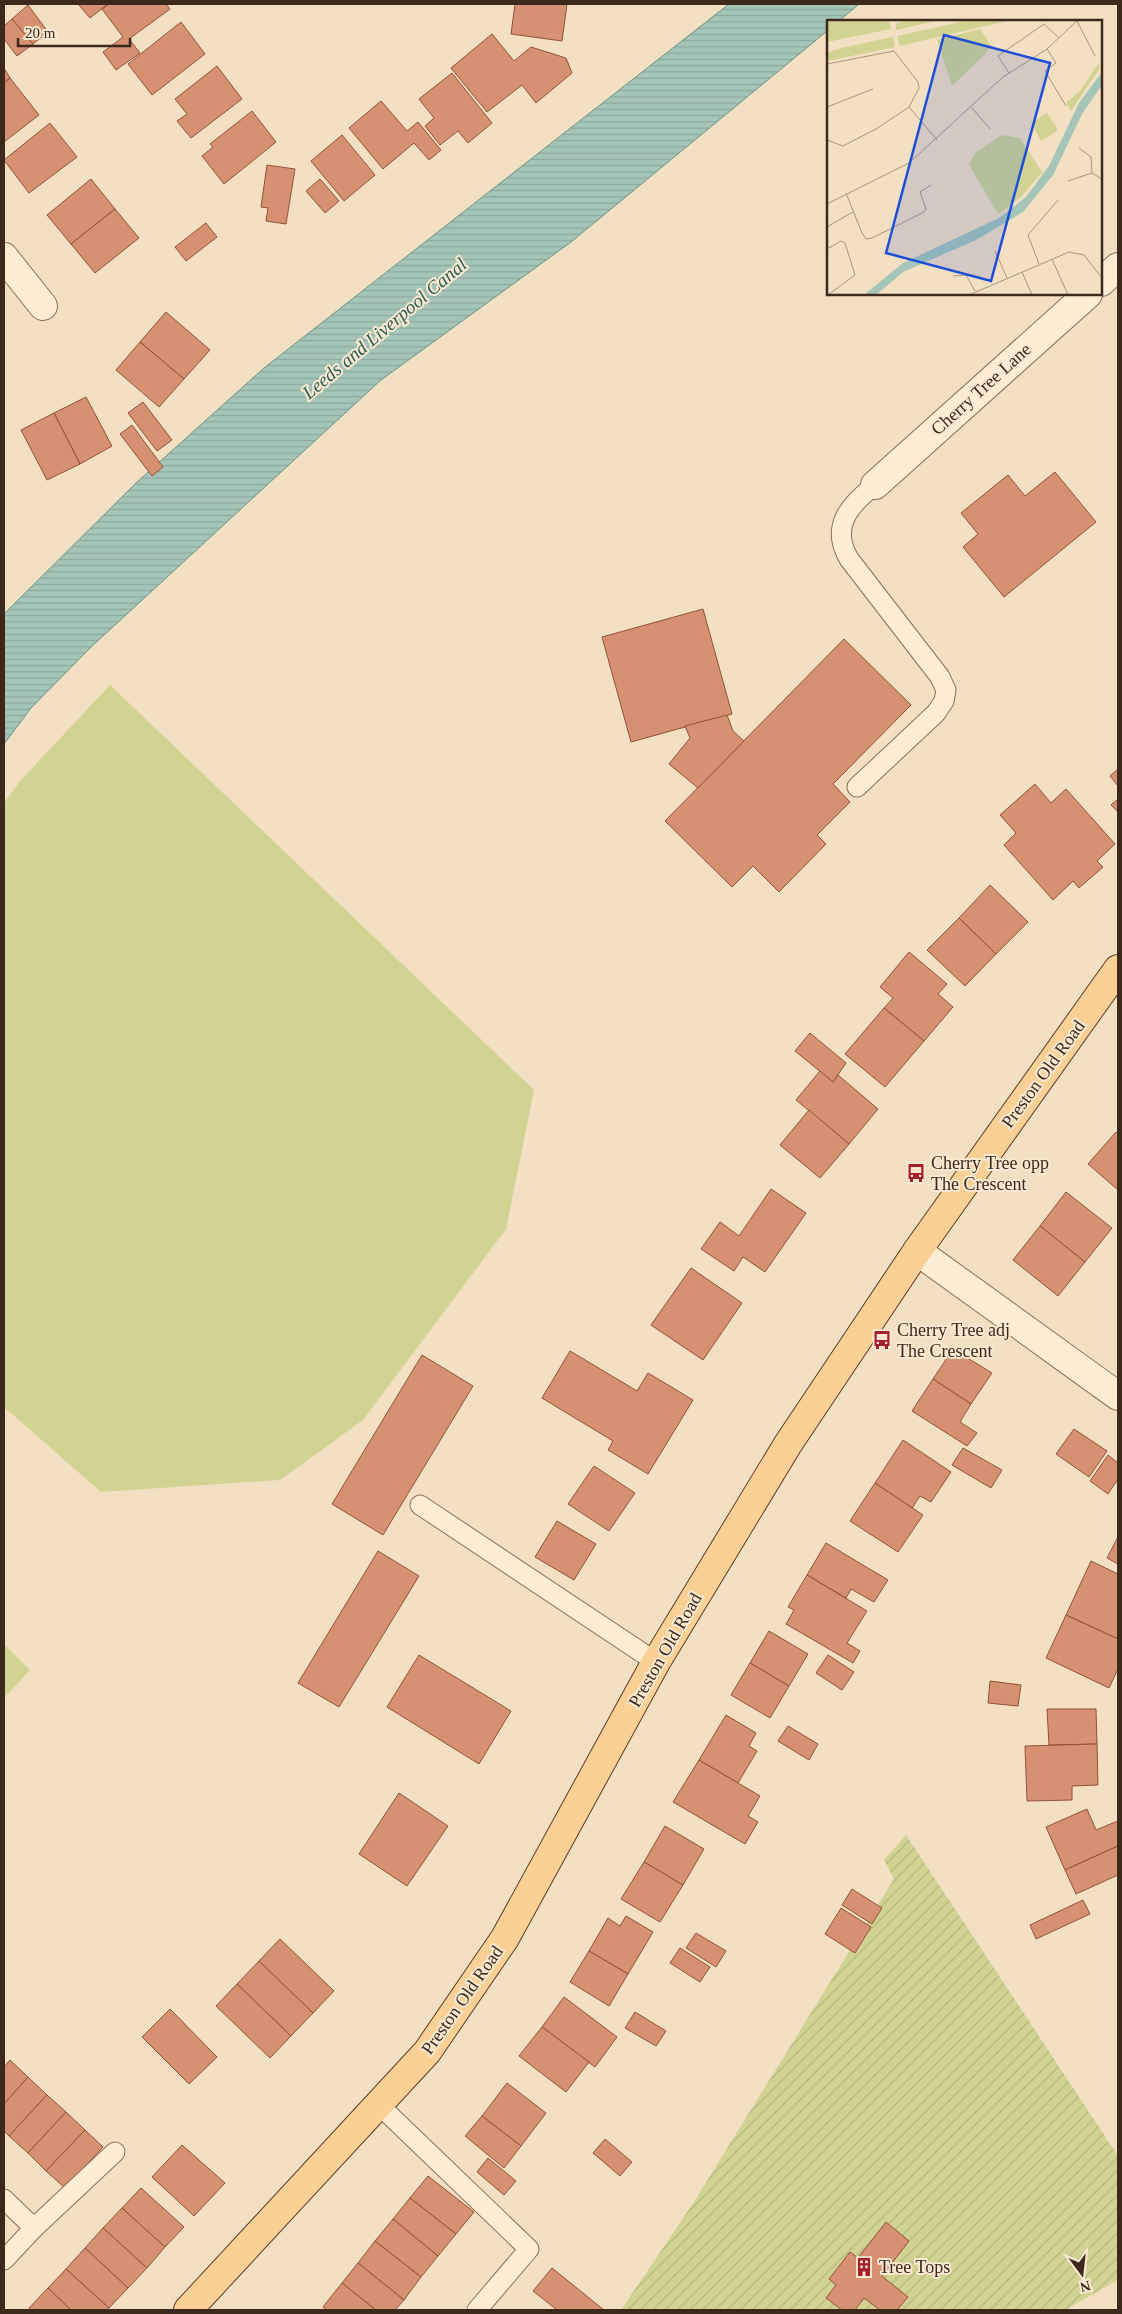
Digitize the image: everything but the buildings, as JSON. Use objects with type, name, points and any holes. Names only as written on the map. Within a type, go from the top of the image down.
[{"type":"main road","name":"Preston Old Road","points":[[188,2310],[428,2052],[505,1938],[656,1662],[788,1444],[916,1251],[1118,968]]},
{"type":"street","points":[[4,257],[43,306]]},
{"type":"street","points":[[1102,281],[1118,267]]},
{"type":"street","name":"Cherry Tree Lane","points":[[874,485],[1087,295]]},
{"type":"street","points":[[916,1251],[1118,1396]]},
{"type":"lane","points":[[856,787],[936,712],[944,701],[946,690],[932,665],[849,559],[842,547],[840,534],[844,518],[852,506],[874,485]]},
{"type":"lane","points":[[420,1505],[656,1662]]},
{"type":"lane","points":[[378,2104],[529,2249],[477,2310]]},
{"type":"lane","points":[[4,2260],[34,2228],[115,2152]]},
{"type":"lane","points":[[4,2199],[34,2228]]},
{"type":"green space","points":[[110,685],[534,1090],[506,1229],[363,1420],[280,1480],[101,1492],[4,1407],[4,803],[20,781]]},
{"type":"green space","points":[[4,1644],[30,1670],[4,1698]]},
{"type":"green space","points":[[906,1835],[1118,2156],[1118,2280],[1065,2310],[621,2310],[692,2205],[894,1879],[884,1860]]},
{"type":"water","name":"Leeds and Liverpool Canal","points":[[729,4],[859,4],[840,20],[827,20],[827,31],[571,242],[381,380],[90,648],[31,708],[4,744],[4,614],[136,483],[264,368]]},
{"type":"place","name":"Cherry Tree opp The Crescent","points":[[916,1173]]},
{"type":"place","name":"Cherry Tree adj The Crescent","points":[[882,1340]]},
{"type":"place","name":"Tree Tops","points":[[864,2267]]}]
